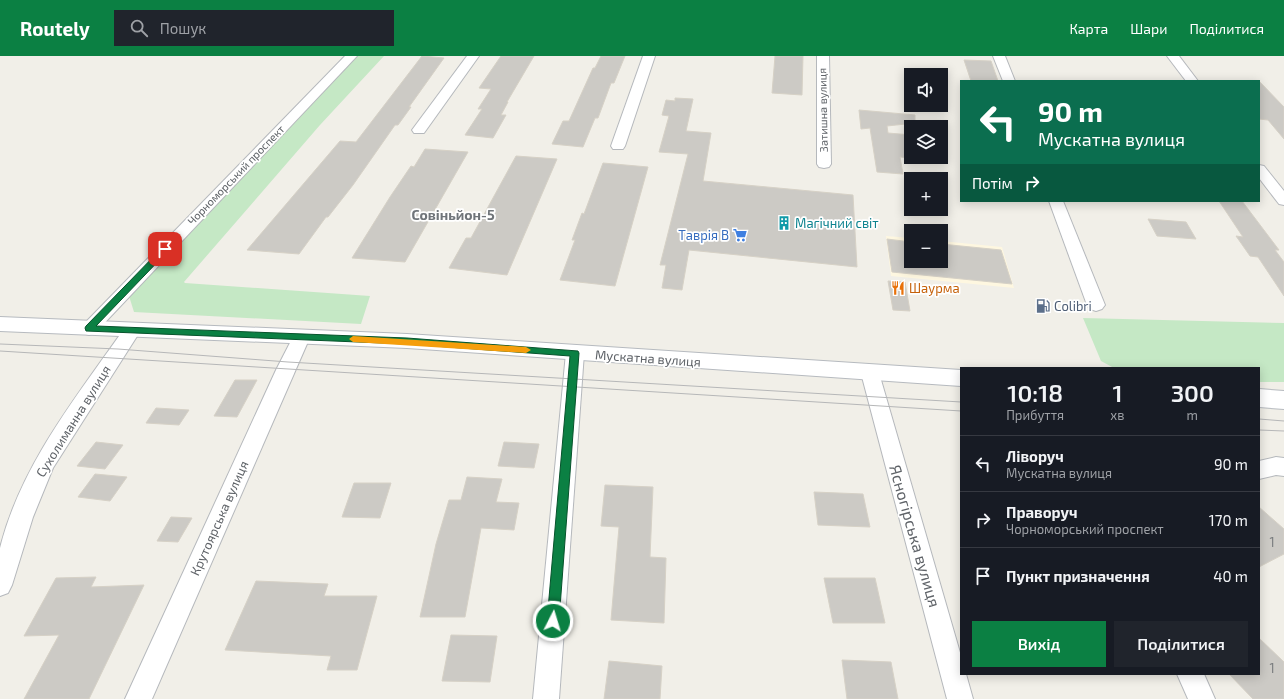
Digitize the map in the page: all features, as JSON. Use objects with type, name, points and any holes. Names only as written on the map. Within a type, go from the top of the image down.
[{"type":"street","name":"Чорноморський проспект","points":[[89,328],[351,56]]},
{"type":"street","points":[[420,130],[473,56]]},
{"type":"street","points":[[618,146],[650,56]]},
{"type":"street","name":"Затишна вулиця","points":[[823,56],[824,164]]},
{"type":"street","points":[[999,56],[1009,80]]},
{"type":"street","points":[[1173,56],[1191,80]]},
{"type":"street","points":[[1260,169],[1284,201]]},
{"type":"street","points":[[1056,202],[1096,305]]},
{"type":"street","name":"Мускатна вулиця","points":[[0,324],[407,341],[870,374],[960,378]]},
{"type":"street","name":"Сухолиманна вулиця","points":[[0,585],[31,491],[39,472],[51,451],[132,330]]},
{"type":"street","name":"Крутоярська вулиця","points":[[138,699],[301,337]]},
{"type":"street","points":[[546,699],[575,353]]},
{"type":"street","name":"Ясногірська вулиця","points":[[870,374],[960,699]]},
{"type":"street","points":[[1260,398],[1284,400]]},
{"type":"street","points":[[1260,470],[1276,466],[1284,467]]},
{"type":"street","points":[[1190,675],[1202,699]]},
{"type":"shaded area","points":[[886,236],[904,237],[904,268],[948,268],[948,242],[1002,247],[1014,288],[891,276]]},
{"type":"green space","points":[[358,56],[384,56],[320,125],[184,282],[370,296],[361,324],[134,312],[129,296],[215,202]]},
{"type":"green space","points":[[1083,318],[1284,323],[1284,382],[1260,382],[1260,367],[1112,367],[1101,361]]},
{"type":"building","points":[[422,56],[444,58],[398,125],[395,125],[353,185],[328,217],[326,217],[299,254],[247,250],[340,141],[356,142]]},
{"type":"building","points":[[501,56],[534,56],[507,102],[501,115],[506,115],[493,138],[465,135],[482,109],[478,109],[491,89],[479,88]]},
{"type":"building","points":[[601,56],[625,56],[614,83],[611,83],[598,118],[595,118],[583,147],[552,144],[563,121],[569,121],[593,68],[595,68]]},
{"type":"building","points":[[775,56],[803,56],[802,95],[772,93]]},
{"type":"building","points":[[964,60],[991,61],[998,80],[971,80]]},
{"type":"building","points":[[1260,82],[1284,107],[1284,139],[1268,120],[1260,119]]},
{"type":"building","name":"Магічний світ","points":[[675,98],[693,99],[686,131],[711,133],[703,181],[853,195],[857,267],[689,250],[682,290],[662,288],[666,265],[660,265],[688,154],[659,152],[669,116],[662,115],[666,100],[675,101]]},
{"type":"building","points":[[859,110],[915,115],[915,120],[904,120],[904,124],[887,126],[888,133],[904,134],[904,157],[900,157],[903,174],[877,172],[870,128],[861,129]]},
{"type":"building","points":[[425,149],[468,152],[405,262],[352,258],[390,197],[411,166],[414,167]]},
{"type":"building","points":[[516,156],[557,159],[507,275],[449,268],[466,238],[471,238]]},
{"type":"building","points":[[603,163],[648,167],[615,286],[560,280],[575,240],[572,240],[582,213],[584,214]]},
{"type":"building","points":[[1220,202],[1243,202],[1279,250],[1275,250],[1284,262],[1284,296],[1258,257],[1250,256],[1236,236],[1243,237]]},
{"type":"building","points":[[1148,219],[1186,222],[1196,239],[1157,236]]},
{"type":"building","points":[[887,239],[904,241],[904,268],[948,268],[948,245],[1001,250],[1012,284],[892,272]]},
{"type":"building","points":[[888,281],[905,282],[910,311],[893,310]]},
{"type":"building","points":[[235,380],[257,380],[237,417],[214,416]]},
{"type":"building","points":[[156,408],[189,410],[179,425],[146,423]]},
{"type":"building","points":[[96,442],[123,445],[105,469],[77,466]]},
{"type":"building","points":[[504,442],[539,444],[534,468],[498,466]]},
{"type":"building","points":[[95,474],[127,477],[110,501],[78,497]]},
{"type":"building","points":[[467,477],[502,479],[496,502],[519,503],[514,530],[481,528],[465,617],[420,617],[436,544],[449,500],[461,500]]},
{"type":"building","points":[[354,483],[391,483],[380,518],[342,517]]},
{"type":"building","points":[[605,485],[653,487],[650,557],[666,558],[664,623],[611,620],[619,527],[601,526]]},
{"type":"building","points":[[814,492],[863,494],[870,527],[818,525]]},
{"type":"building","points":[[1260,508],[1284,529],[1284,554],[1260,566]]},
{"type":"building","points":[[171,517],[192,518],[178,542],[157,541]]},
{"type":"building","points":[[96,577],[91,587],[144,585],[89,699],[24,699],[59,635],[24,636],[56,578]]},
{"type":"building","points":[[824,578],[875,578],[885,623],[833,623]]},
{"type":"building","points":[[256,581],[328,584],[324,596],[377,596],[357,670],[327,670],[331,656],[225,650]]},
{"type":"building","points":[[451,635],[497,636],[490,682],[442,681]]},
{"type":"building","points":[[1260,639],[1284,662],[1284,699],[1253,699],[1230,675],[1260,675]]},
{"type":"building","points":[[842,660],[891,662],[898,699],[847,699]]},
{"type":"building","points":[[609,661],[662,666],[660,699],[604,699]]},
{"type":"tram line","points":[[0,344],[118,349],[288,362],[960,402]]},
{"type":"tram line","points":[[0,351],[960,411]]},
{"type":"tram line","points":[[1260,419],[1284,421]]},
{"type":"tram line","points":[[1260,430],[1284,431]]},
{"type":"slow traffic","points":[[353,339],[407,341],[526,350]]},
{"type":"place","name":"Магічний світ","points":[[784,223]]},
{"type":"place","name":"Таврія В","points":[[740,235]]},
{"type":"place","name":"Шаурма","points":[[898,288]]},
{"type":"place","name":"Colibri","points":[[1043,306]]},
{"type":"district","name":"Совіньйон-5","points":[[453,215]]},
{"type":"route","points":[[165,249],[89,328],[407,341],[575,353],[553,621]]}]
